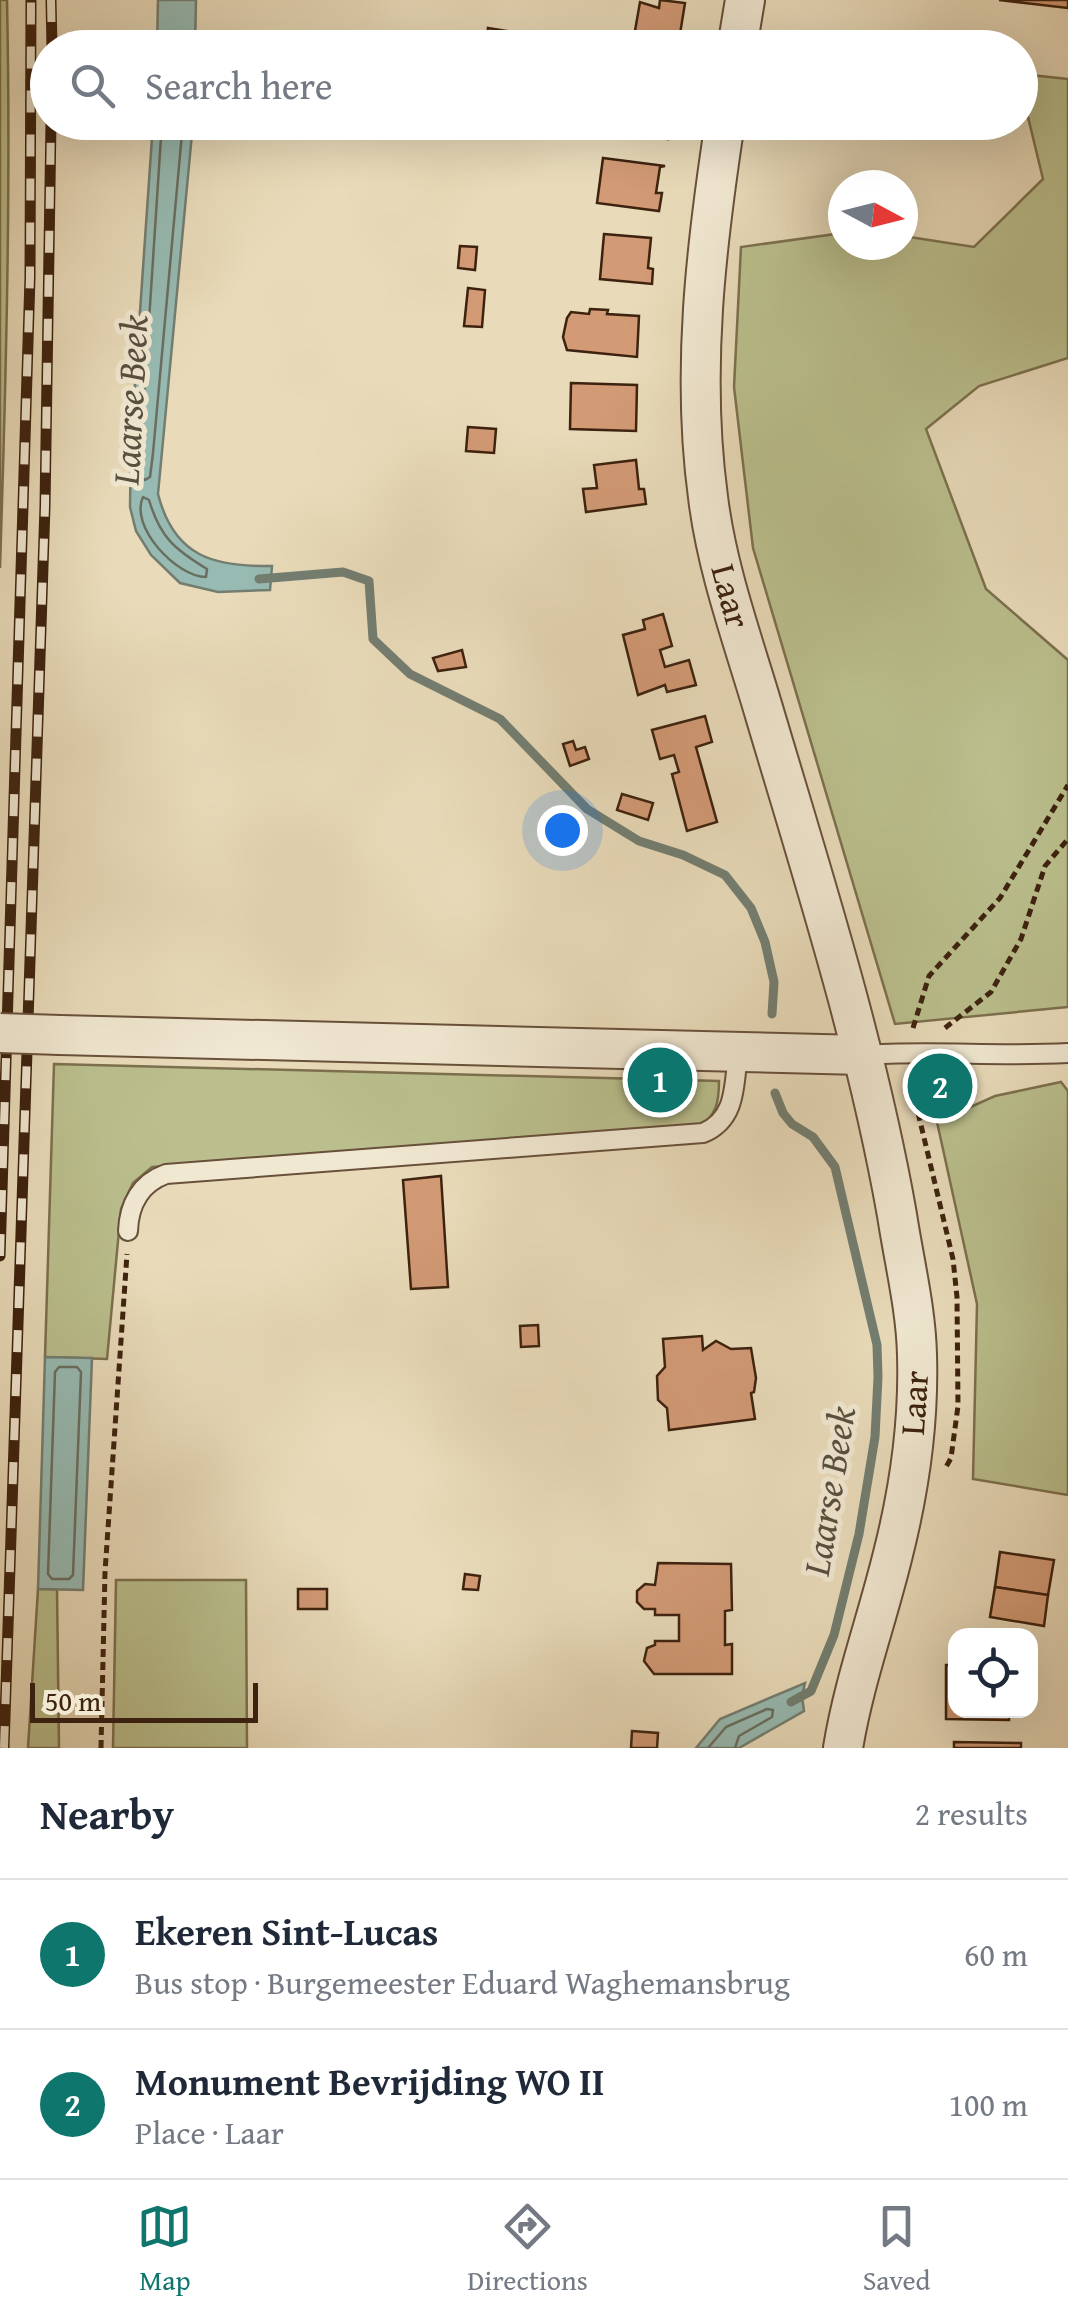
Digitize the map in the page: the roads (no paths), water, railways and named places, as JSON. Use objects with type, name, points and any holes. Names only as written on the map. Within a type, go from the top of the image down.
[{"type":"street","points":[[740,30],[744,0]]},
{"type":"street","name":"Laar","points":[[722,140],[702,320],[701,408],[708,497],[721,567],[881,1124],[917,1354],[907,1486],[894,1554],[852,1694],[843,1748]]},
{"type":"street","points":[[0,1034],[862,1055]]},
{"type":"lane","points":[[862,1055],[906,1050],[1020,1056],[1068,1053]]},
{"type":"lane","points":[[128,1230],[138,1194],[153,1179],[166,1174],[703,1134],[723,1122],[728,1112],[738,1052]]},
{"type":"water","points":[[158,0],[196,0],[195,30],[157,30]]},
{"type":"water","points":[[152,140],[191,140],[158,494],[174,532],[186,545],[215,560],[272,566],[270,590],[218,592],[180,583],[151,555],[136,531],[130,507]]},
{"type":"water","points":[[45,1357],[92,1358],[83,1590],[38,1589]]},
{"type":"water","points":[[805,1683],[804,1711],[739,1748],[696,1748],[720,1719]]},
{"type":"waterway","name":"Laarse Beek","points":[[259,579],[343,572],[369,581],[373,639],[410,674],[500,719],[587,809],[639,841],[683,855],[725,875],[751,908],[765,942],[774,982],[772,1014]]},
{"type":"waterway","name":"Laarse Beek","points":[[775,1093],[783,1113],[813,1137],[835,1167],[877,1345],[878,1377],[875,1437],[859,1534],[834,1635],[811,1691],[791,1702]]},
{"type":"railway","points":[[31,0],[31,30]]},
{"type":"railway","points":[[51,0],[52,30]]},
{"type":"railway","points":[[0,1256],[30,277],[30,140]]},
{"type":"railway","points":[[4,1748],[45,506],[51,140]]},
{"type":"place","name":"Ekeren Sint-Lucas","points":[[660,1080]]},
{"type":"place","name":"Monument Bevrijding WO II","points":[[940,1086]]}]
